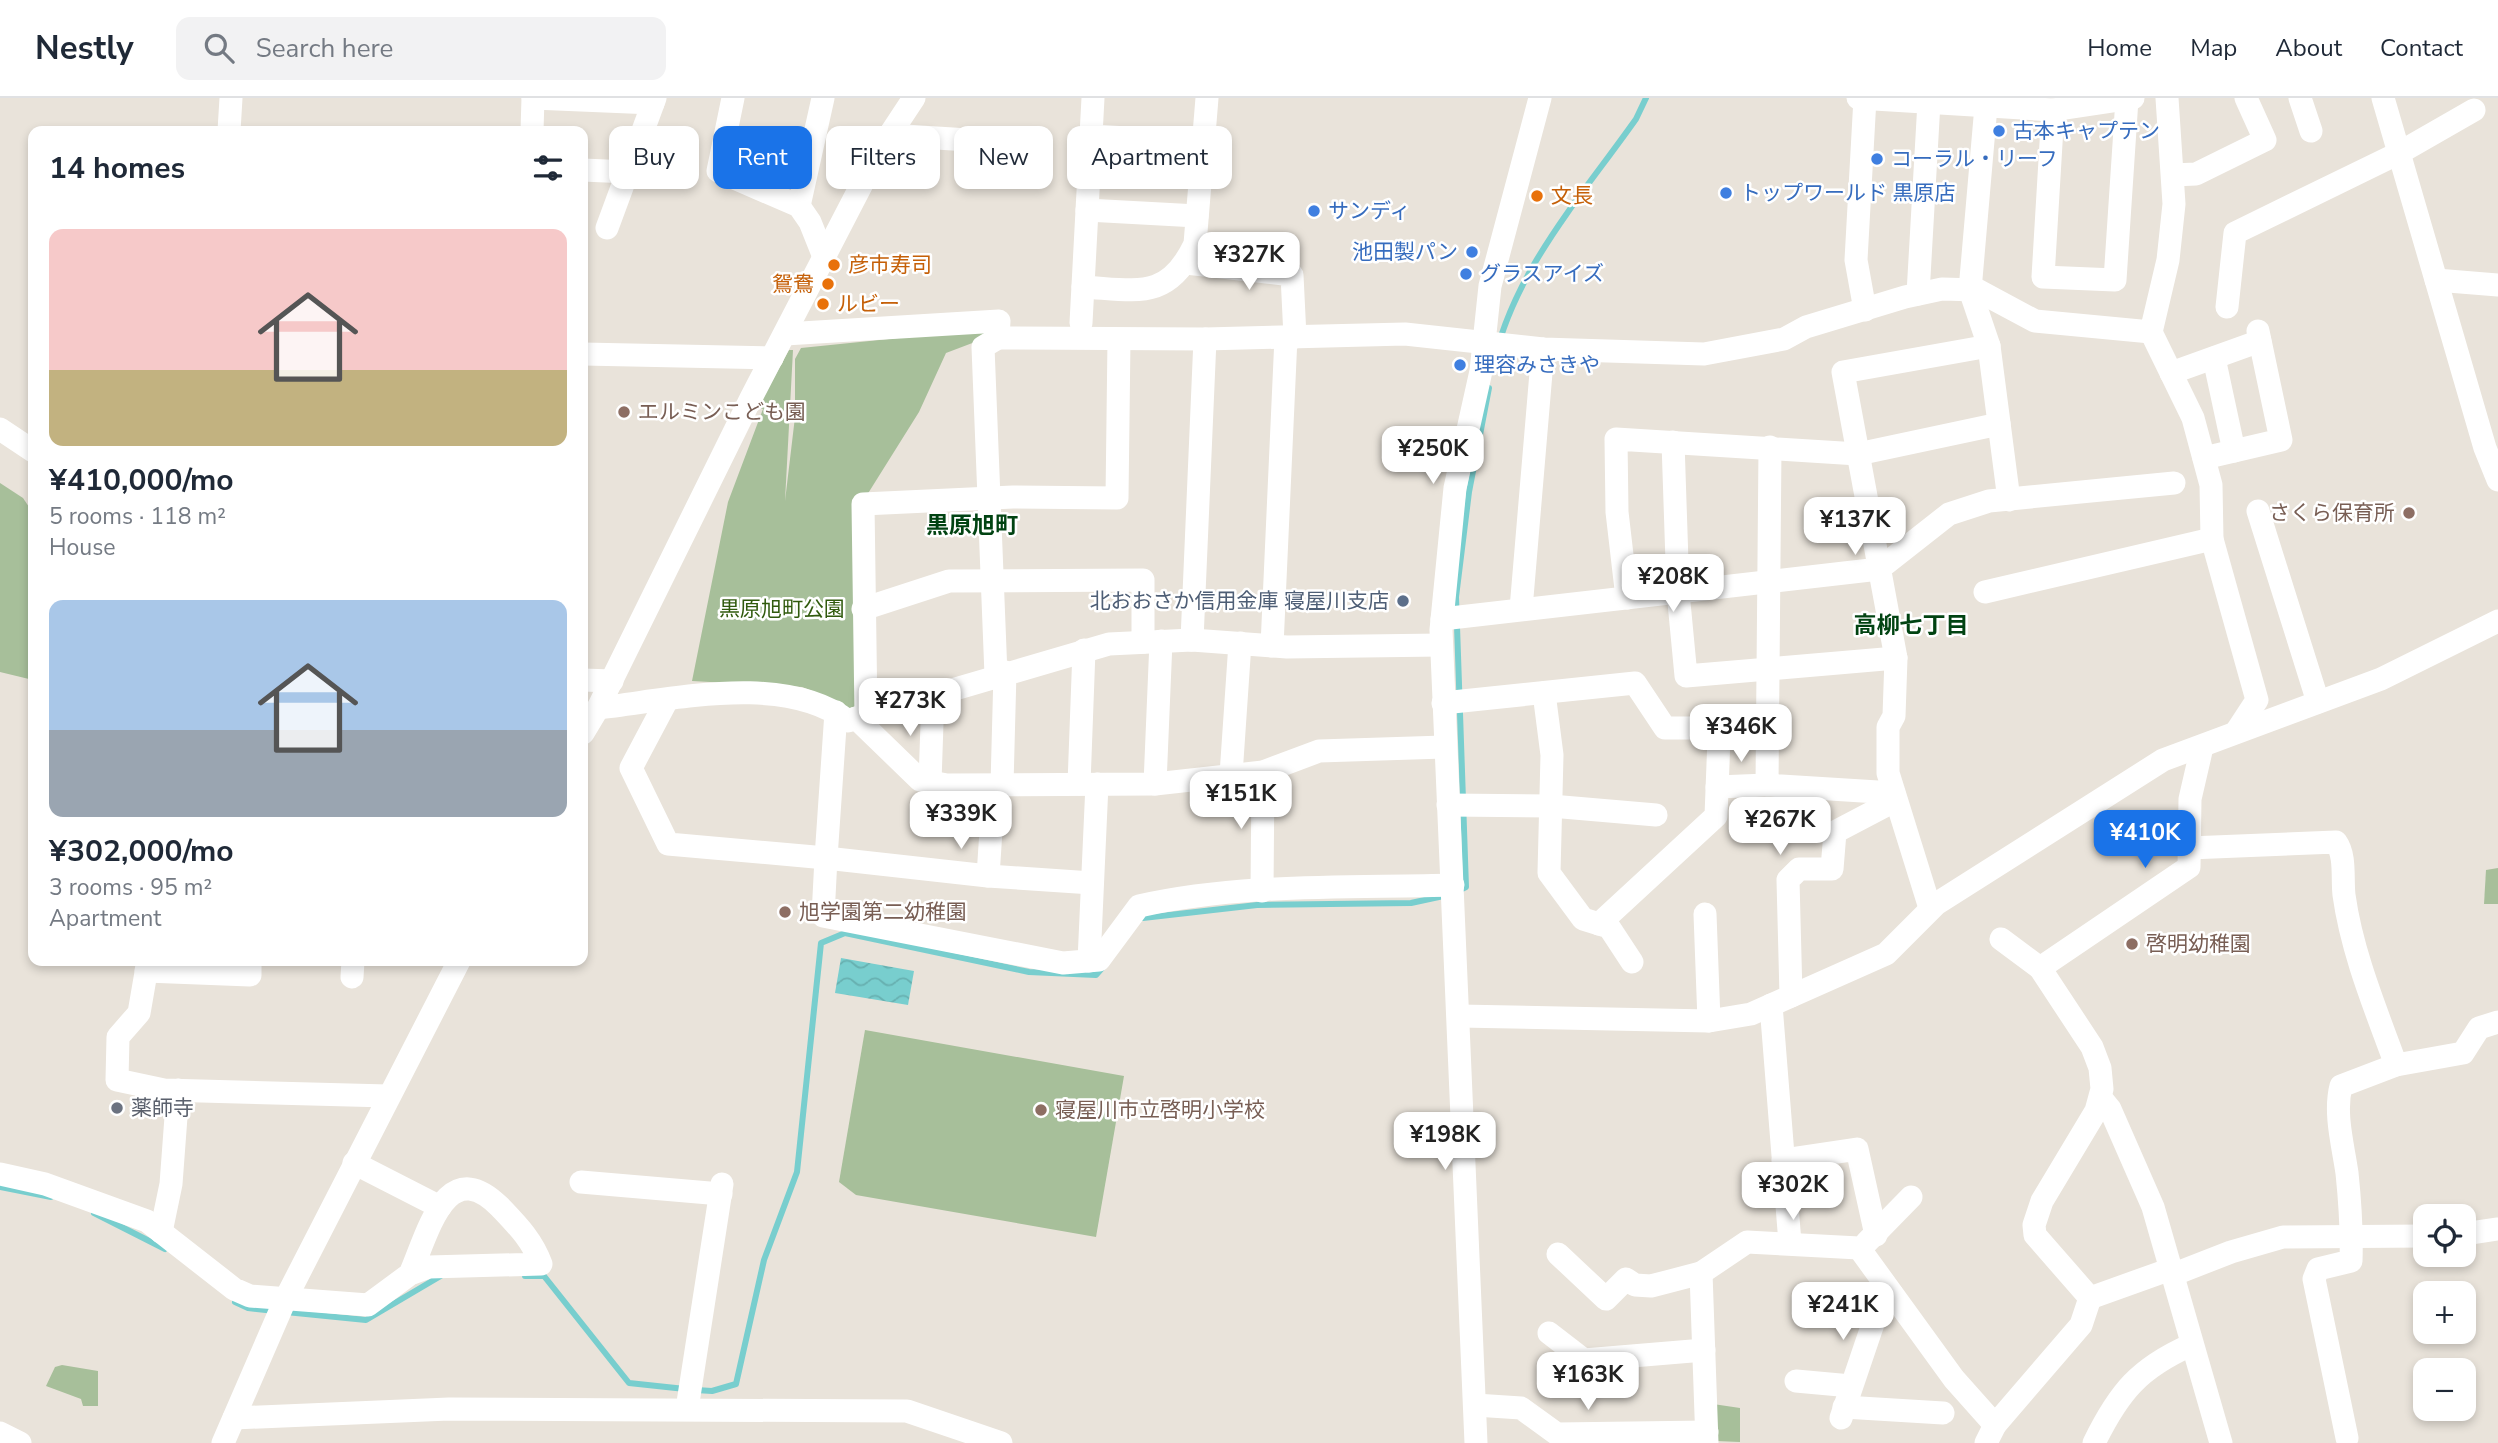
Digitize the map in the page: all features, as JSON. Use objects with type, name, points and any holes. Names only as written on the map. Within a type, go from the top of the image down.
[{"type":"street","points":[[229,126],[230,98]]},
{"type":"street","points":[[532,126],[533,98],[654,101],[645,126]]},
{"type":"street","points":[[733,98],[718,171],[799,206],[810,222],[824,257]]},
{"type":"street","points":[[799,206],[824,98]]},
{"type":"street","points":[[895,126],[914,98]]},
{"type":"street","points":[[1092,126],[1093,98]]},
{"type":"street","points":[[1204,126],[1207,98]]},
{"type":"street","points":[[1476,1443],[1453,891],[1459,805],[1444,747],[1455,702],[1441,645],[1452,618],[1455,488],[1493,343],[1490,286],[1540,98]]},
{"type":"street","points":[[1858,98],[2053,110],[2130,99],[2115,280],[2043,277],[2053,110]]},
{"type":"street","points":[[1865,98],[1856,260],[1865,310]]},
{"type":"street","points":[[2167,98],[2174,204],[2168,260],[2151,332],[2193,418],[2211,485],[2212,539],[2257,700],[2236,732]]},
{"type":"street","points":[[2173,175],[2196,174],[2265,141],[2246,98]]},
{"type":"street","points":[[2300,98],[2311,131]]},
{"type":"street","points":[[2383,98],[2485,448],[2498,480]]},
{"type":"street","points":[[1918,294],[1929,102]]},
{"type":"street","points":[[1986,106],[1970,290],[1989,346],[2009,500]]},
{"type":"street","points":[[2227,307],[2235,233],[2399,153],[2474,110]]},
{"type":"street","points":[[588,170],[609,171]]},
{"type":"street","points":[[607,228],[622,189]]},
{"type":"street","points":[[588,725],[860,189]]},
{"type":"street","points":[[1081,323],[1088,189]]},
{"type":"street","points":[[1083,287],[1150,290],[1171,278],[1186,262],[1195,244],[1199,189]]},
{"type":"street","points":[[1087,210],[1197,216]]},
{"type":"street","points":[[1186,262],[1292,275],[1272,646]]},
{"type":"street","points":[[2436,280],[2498,285]]},
{"type":"street","points":[[988,876],[998,785],[1001,674],[990,580],[991,498],[983,347],[998,338],[1205,339],[1405,334],[1543,349],[1704,354],[1784,339],[1806,327],[1942,289],[1976,290],[2035,321],[2151,332]]},
{"type":"street","points":[[785,334],[999,320],[998,338]]},
{"type":"street","points":[[2171,373],[2214,358],[2259,336],[2281,440],[2204,458]]},
{"type":"street","points":[[1119,339],[1117,498],[991,498],[863,504],[863,609],[853,715],[826,858],[822,916],[1063,963],[1100,960],[1139,906],[1224,893],[1262,891],[1453,891]]},
{"type":"street","points":[[1192,640],[1205,339]]},
{"type":"street","points":[[1930,908],[1888,773],[1888,727],[1894,716],[1896,658],[1843,372],[1989,346]]},
{"type":"street","points":[[1521,610],[1543,349]]},
{"type":"street","points":[[588,354],[772,358]]},
{"type":"street","points":[[2214,358],[2234,451]]},
{"type":"street","points":[[1627,598],[1618,512],[1616,439],[1858,454],[1999,424]]},
{"type":"street","points":[[0,429],[28,448]]},
{"type":"street","points":[[1673,442],[1678,592],[1686,676],[1896,658]]},
{"type":"street","points":[[1767,785],[1770,447]]},
{"type":"street","points":[[1452,618],[1879,569],[1949,514],[1989,502],[2174,484]]},
{"type":"street","points":[[2258,511],[2318,702]]},
{"type":"street","points":[[1984,592],[2212,539]]},
{"type":"street","points":[[863,609],[949,581],[1143,580],[1152,642],[1154,784]]},
{"type":"street","points":[[1459,1016],[1709,1021],[1751,1014],[1886,954],[1930,908],[2163,760],[2381,679],[2498,621]]},
{"type":"street","points":[[853,715],[1108,644],[1192,640],[1272,646],[1441,645]]},
{"type":"street","points":[[1231,775],[1240,643]]},
{"type":"street","points":[[1084,650],[1092,883],[1089,961]]},
{"type":"street","points":[[588,680],[612,681]]},
{"type":"street","points":[[1455,702],[1635,683],[1665,728],[1711,728],[1719,738],[1716,816],[1599,924]]},
{"type":"street","points":[[1544,693],[1552,755],[1549,873],[1583,919],[1609,927],[1632,962]]},
{"type":"street","points":[[598,708],[712,694],[787,696],[853,715],[920,780],[930,782],[998,785],[1154,784],[1263,772],[1318,751],[1444,747]]},
{"type":"street","points":[[930,782],[933,694]]},
{"type":"street","points":[[667,700],[631,768],[668,844],[988,876],[1092,883]]},
{"type":"street","points":[[2040,968],[2189,867],[2190,799],[2202,747]]},
{"type":"street","points":[[1262,891],[1263,772]]},
{"type":"street","points":[[1717,787],[1767,785],[1895,796]]},
{"type":"street","points":[[1790,1243],[1783,1160],[1781,1000],[1788,880],[1798,869],[1832,869],[1835,832],[1895,796]]},
{"type":"street","points":[[1459,805],[1551,806],[1656,815]]},
{"type":"street","points":[[2189,848],[2336,842],[2341,849],[2344,895],[2360,964],[2396,1065]]},
{"type":"street","points":[[1705,915],[1709,1021]]},
{"type":"street","points":[[2001,939],[2040,968],[2092,1047],[2100,1068],[2101,1098],[2089,1126],[2042,1201],[2034,1225],[2035,1235],[2090,1298]]},
{"type":"street","points":[[250,966],[250,975],[147,966],[139,1013],[118,1037],[117,1080],[178,1090],[388,1096]]},
{"type":"street","points":[[223,1443],[282,1308],[456,966]]},
{"type":"street","points":[[2347,1438],[2314,1279],[2318,1269],[2351,1261],[2352,1236],[2337,1101],[2341,1086],[2396,1065],[2463,1052],[2479,1028],[2498,1021]]},
{"type":"street","points":[[162,1232],[171,1184],[178,1090]]},
{"type":"street","points":[[2101,1098],[2110,1110],[2153,1207],[2221,1443]]},
{"type":"street","points":[[1783,1160],[1857,1149],[1868,1241],[1892,1294],[1991,1434],[2081,1325],[2090,1298]]},
{"type":"street","points":[[354,1163],[440,1207]]},
{"type":"street","points":[[0,1174],[88,1198],[147,1221],[234,1289],[282,1308],[368,1305],[410,1274],[429,1267],[541,1264],[532,1241],[485,1192],[472,1186],[457,1189],[440,1207],[410,1274]]},
{"type":"street","points":[[581,1182],[722,1189],[689,1397]]},
{"type":"street","points":[[1558,1254],[1606,1299],[1626,1279],[1635,1285],[1651,1286],[1701,1273],[1747,1242],[1868,1241],[1911,1197]]},
{"type":"street","points":[[2476,1232],[2498,1229]]},
{"type":"street","points":[[2090,1298],[2283,1237],[2413,1236]]},
{"type":"street","points":[[2476,1236],[2498,1245]]},
{"type":"street","points":[[1475,1405],[1521,1408],[1557,1434],[1707,1438],[1701,1273]]},
{"type":"street","points":[[1845,1404],[1878,1309],[1892,1294]]},
{"type":"street","points":[[1549,1333],[1584,1360],[1704,1350]]},
{"type":"street","points":[[2094,1443],[2133,1380],[2158,1359],[2191,1345]]},
{"type":"street","points":[[1797,1381],[1845,1404],[1943,1413]]},
{"type":"street","points":[[234,1418],[689,1397],[907,1411],[1001,1443]]},
{"type":"street","points":[[0,1433],[20,1443]]},
{"type":"green space","name":"黒原旭町公園","points":[[987,329],[987,334],[975,342],[946,353],[919,412],[867,495],[858,711],[850,712],[825,696],[802,687],[692,681],[728,502],[763,409],[758,407],[789,350],[793,350],[785,501],[795,417],[795,359],[801,348]]},
{"type":"green space","points":[[0,483],[23,498],[28,506],[28,679],[0,672]]},
{"type":"green space","points":[[2498,868],[2498,904],[2484,904],[2486,870]]},
{"type":"green space","points":[[865,1030],[1124,1076],[1096,1237],[856,1195],[839,1182]]},
{"type":"green space","points":[[62,1365],[98,1371],[98,1406],[83,1406],[81,1399],[46,1386],[55,1367]]},
{"type":"green space","points":[[1713,1404],[1740,1408],[1740,1442],[1716,1441]]},
{"type":"water","points":[[841,958],[914,971],[908,1005],[835,993]]},
{"type":"waterway","points":[[1492,371],[1514,302],[1531,270],[1550,238],[1636,119],[1646,98]]},
{"type":"waterway","points":[[1458,891],[1466,887],[1456,597],[1469,492],[1489,388]]},
{"type":"waterway","points":[[1143,918],[1257,905],[1411,903],[1448,895]]},
{"type":"waterway","points":[[696,1390],[712,1391],[736,1384],[764,1260],[797,1172],[821,943],[845,933],[1029,972],[1096,975],[1103,967]]},
{"type":"waterway","points":[[0,1187],[51,1197]]},
{"type":"waterway","points":[[94,1213],[165,1249]]},
{"type":"waterway","points":[[286,1312],[366,1320],[444,1274]]},
{"type":"waterway","points":[[525,1276],[544,1276],[629,1383],[685,1389]]},
{"type":"waterway","points":[[235,1302],[248,1308],[275,1311]]},
{"type":"place","name":"古本キャプテン","points":[[1999,131]]},
{"type":"place","name":"コーラル・リーフ","points":[[1877,159]]},
{"type":"place","name":"トップワールド 黒原店","points":[[1726,193]]},
{"type":"place","name":"文長","points":[[1537,196]]},
{"type":"place","name":"サンディ","points":[[1314,211]]},
{"type":"place","name":"池田製パン","points":[[1472,252]]},
{"type":"place","name":"彦市寿司","points":[[834,265]]},
{"type":"place","name":"グラスアイズ","points":[[1466,274]]},
{"type":"place","name":"鴛鴦","points":[[828,284]]},
{"type":"place","name":"ルビー","points":[[823,304]]},
{"type":"place","name":"理容みさきや","points":[[1460,365]]},
{"type":"place","name":"エルミンこども園","points":[[624,412]]},
{"type":"place","name":"さくら保育所","points":[[2409,513]]},
{"type":"place","name":"北おおさか信用金庫 寝屋川支店","points":[[1403,601]]},
{"type":"place","name":"旭学園第二幼稚園","points":[[785,912]]},
{"type":"place","name":"啓明幼稚園","points":[[2132,944]]},
{"type":"place","name":"薬師寺","points":[[117,1108]]},
{"type":"place","name":"寝屋川市立啓明小学校","points":[[1041,1110]]},
{"type":"district","name":"黒原旭町","points":[[972,525]]},
{"type":"district","name":"高柳七丁目","points":[[1911,625]]}]
